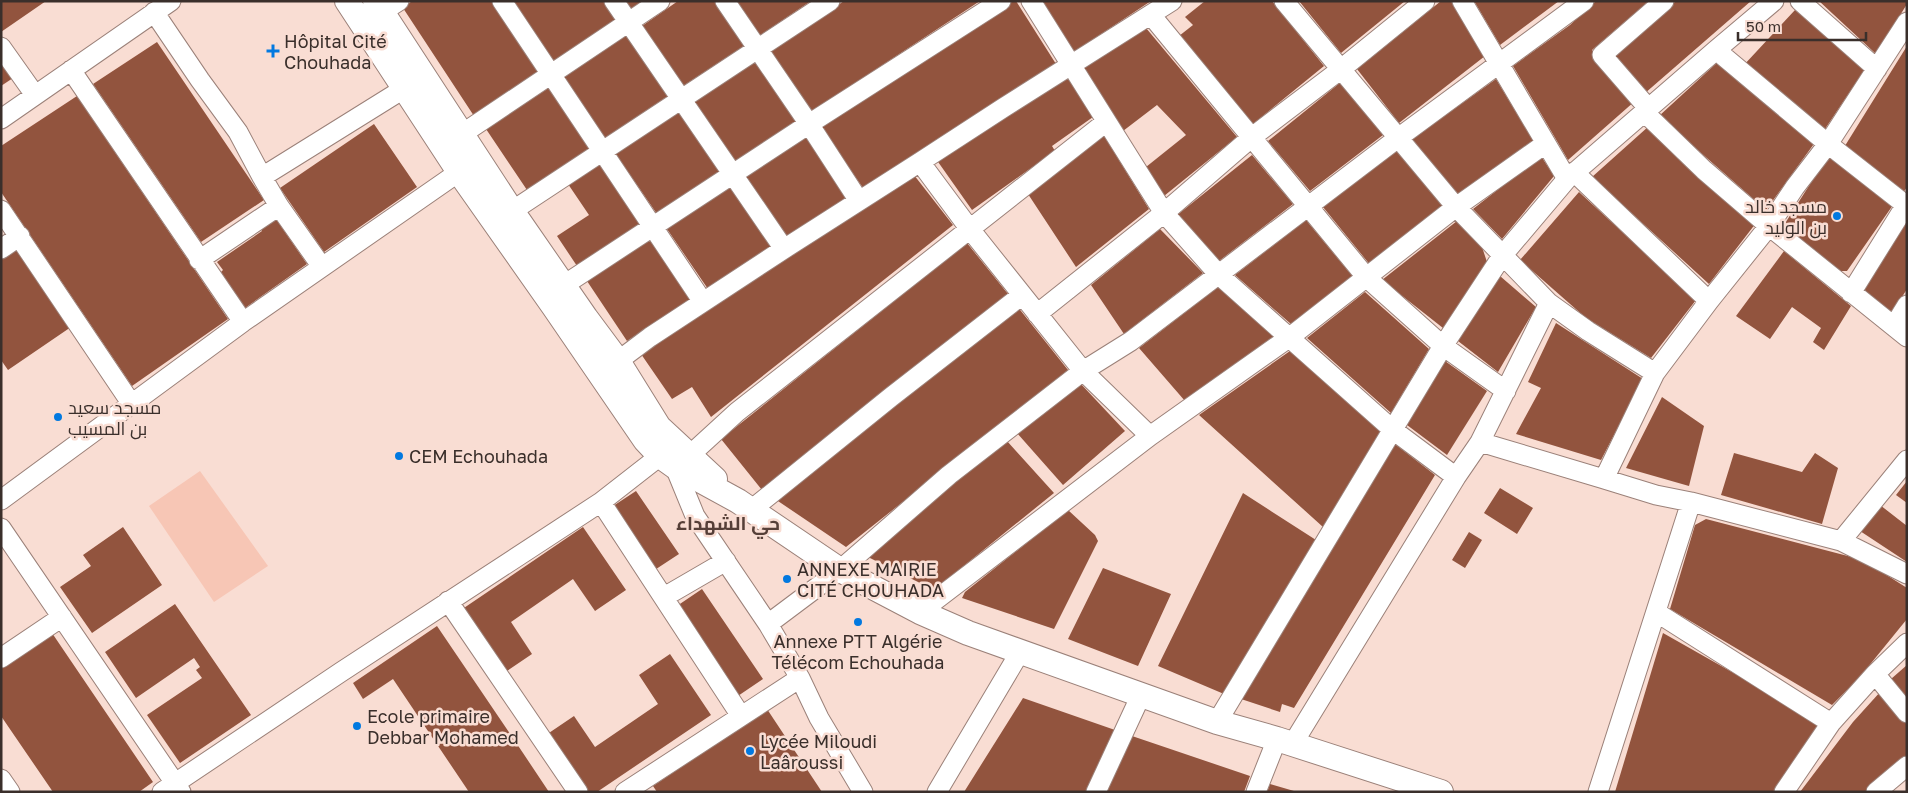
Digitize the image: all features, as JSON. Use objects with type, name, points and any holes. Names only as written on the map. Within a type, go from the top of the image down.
[{"type":"street","points":[[1,119],[171,1]]},
{"type":"street","points":[[347,1],[459,172],[554,306],[645,440],[840,570],[920,612],[968,633],[1217,722],[1285,742],[1413,788],[1441,792]]},
{"type":"street","points":[[502,1],[704,302]]},
{"type":"street","points":[[614,1],[784,249]]},
{"type":"street","points":[[462,134],[660,1]]},
{"type":"street","points":[[725,1],[859,201]]},
{"type":"street","points":[[512,211],[830,1]]},
{"type":"street","points":[[564,285],[1001,1]]},
{"type":"street","points":[[1030,1],[1164,212],[1219,275],[1393,430],[1456,477]]},
{"type":"street","points":[[618,361],[784,249],[1172,1]]},
{"type":"street","points":[[1284,1],[1456,207],[1502,256],[1549,303],[1588,331],[1655,373]]},
{"type":"street","points":[[1038,314],[1164,212],[1252,137],[1340,70],[1425,1]]},
{"type":"street","points":[[1462,1],[1546,144],[1570,175],[1709,301]]},
{"type":"street","points":[[768,624],[840,570],[949,475],[1083,371],[1125,346],[1398,138],[1584,1]]},
{"type":"street","points":[[1664,1],[1602,56],[1646,110],[1704,170],[1769,226],[1900,331],[1907,305]]},
{"type":"street","points":[[1217,722],[1443,346],[1502,256],[1570,175],[1774,1]]},
{"type":"street","points":[[1800,1],[1877,69]]},
{"type":"street","points":[[385,5],[462,134],[512,211],[618,361],[659,427],[675,459],[695,516],[768,624],[800,678],[819,718],[863,792]]},
{"type":"street","points":[[154,12],[238,132],[280,206],[322,267]]},
{"type":"street","points":[[1151,15],[1366,278],[1443,346],[1506,391]]},
{"type":"street","points":[[1604,479],[1655,373],[1769,226],[1828,144],[1907,22]]},
{"type":"street","points":[[1,47],[35,95]]},
{"type":"street","points":[[1716,50],[1828,144],[1906,205],[1851,293]]},
{"type":"street","points":[[71,70],[243,322]]},
{"type":"street","points":[[262,177],[405,88]]},
{"type":"street","points":[[1,528],[62,617],[172,789],[448,602],[600,502],[675,459],[738,412],[969,228],[1106,122]]},
{"type":"street","points":[[920,612],[1150,436],[1290,337],[1456,207],[1546,144]]},
{"type":"street","points":[[1,500],[243,322],[478,158]]},
{"type":"street","points":[[920,162],[969,228],[1083,371],[1150,436]]},
{"type":"street","points":[[199,260],[280,206]]},
{"type":"street","points":[[1,210],[131,403]]},
{"type":"street","points":[[1,249],[20,236]]},
{"type":"street","points":[[744,506],[891,397],[1022,295]]},
{"type":"street","points":[[1256,792],[1285,742],[1480,442],[1549,303]]},
{"type":"street","points":[[1480,442],[1656,495],[1841,540],[1907,574]]},
{"type":"street","points":[[1841,540],[1907,460]]},
{"type":"street","points":[[600,502],[741,716]]},
{"type":"street","points":[[1598,792],[1691,502]]},
{"type":"street","points":[[664,597],[726,561]]},
{"type":"street","points":[[448,602],[578,792]]},
{"type":"street","points":[[1656,612],[1831,723]]},
{"type":"street","points":[[1,658],[62,617]]},
{"type":"street","points":[[1784,792],[1831,723],[1875,674],[1907,643]]},
{"type":"street","points":[[937,792],[1020,652]]},
{"type":"street","points":[[1875,674],[1907,713]]},
{"type":"street","points":[[625,792],[800,678]]},
{"type":"street","points":[[1096,792],[1141,694]]},
{"type":"street","points":[[1876,792],[1907,766]]},
{"type":"street","points":[[1,779],[10,792]]},
{"type":"shaded area","points":[[200,471],[268,566],[214,602],[149,506]]},
{"type":"building","points":[[1,1],[46,1],[1,32]]},
{"type":"building","points":[[412,1],[493,1],[540,72],[474,116],[403,8]]},
{"type":"building","points":[[511,1],[603,1],[617,21],[553,63]]},
{"type":"building","points":[[625,1],[646,1],[631,11]]},
{"type":"building","points":[[678,1],[714,1],[744,46],[683,86],[642,26]]},
{"type":"building","points":[[736,1],[811,1],[759,36]]},
{"type":"building","points":[[844,1],[980,1],[811,112],[769,51]]},
{"type":"building","points":[[1013,1],[1016,1],[1056,64],[863,188],[821,127]]},
{"type":"building","points":[[1038,1],[1151,1],[1074,52]]},
{"type":"building","points":[[1205,1],[1272,1],[1324,66],[1253,124],[1179,36],[1193,25],[1185,17]]},
{"type":"building","points":[[1299,1],[1405,1],[1341,53]]},
{"type":"building","points":[[1441,1],[1451,1],[1485,56],[1399,123],[1357,69]]},
{"type":"building","points":[[1474,1],[1559,1],[1500,45]]},
{"type":"building","points":[[1596,1],[1649,1],[1592,50],[1635,101],[1568,160],[1513,66],[1570,25]]},
{"type":"building","points":[[1676,1],[1751,1],[1644,94],[1610,58]]},
{"type":"building","points":[[1819,1],[1907,1],[1907,4],[1876,54]]},
{"type":"building","points":[[1795,10],[1865,69],[1823,132],[1743,66]]},
{"type":"building","points":[[1146,28],[1237,137],[1164,196],[1146,167],[1186,135],[1157,105],[1123,131],[1083,67]]},
{"type":"building","points":[[627,35],[668,96],[605,138],[563,78]]},
{"type":"building","points":[[157,42],[264,200],[201,242],[93,84]]},
{"type":"building","points":[[1907,46],[1907,187],[1903,193],[1843,149]]},
{"type":"building","points":[[754,60],[797,122],[735,163],[693,101]]},
{"type":"building","points":[[1720,60],[1816,141],[1766,210],[1659,116]]},
{"type":"building","points":[[1,62],[13,78],[1,86]]},
{"type":"building","points":[[1068,77],[1093,117],[1052,146],[1055,151],[972,210],[936,159]]},
{"type":"building","points":[[1496,79],[1534,142],[1459,196],[1412,139]]},
{"type":"building","points":[[1341,82],[1383,135],[1310,191],[1268,141]]},
{"type":"building","points":[[550,87],[590,148],[527,190],[486,129]]},
{"type":"building","points":[[77,96],[228,319],[132,386],[1,192],[1,146]]},
{"type":"building","points":[[678,111],[720,172],[657,214],[615,153]]},
{"type":"building","points":[[374,124],[417,187],[324,252],[280,188]]},
{"type":"building","points":[[1649,126],[1756,223],[1709,284],[1592,177]]},
{"type":"building","points":[[1103,134],[1149,209],[1076,267],[1028,194]]},
{"type":"building","points":[[807,137],[848,198],[786,238],[745,177]]},
{"type":"building","points":[[1398,150],[1444,208],[1371,266],[1323,207]]},
{"type":"building","name":"مسجد خالد بن الوليد","points":[[1830,153],[1893,205],[1847,271],[1837,271],[1782,228]]},
{"type":"building","points":[[1252,155],[1293,204],[1219,261],[1176,216]]},
{"type":"building","points":[[1541,156],[1554,176],[1502,239],[1473,209]]},
{"type":"building","points":[[600,163],[641,225],[577,266],[557,236],[589,215],[568,184]]},
{"type":"building","points":[[914,175],[953,225],[711,417],[692,387],[672,399],[641,354]]},
{"type":"building","points":[[730,187],[772,247],[708,289],[667,229]]},
{"type":"building","points":[[1579,192],[1696,300],[1651,358],[1586,318],[1520,260]]},
{"type":"building","points":[[1907,218],[1907,289],[1890,316],[1860,292]]},
{"type":"building","points":[[276,219],[307,264],[245,308],[221,272],[223,270],[217,262]]},
{"type":"building","points":[[1306,220],[1354,278],[1291,324],[1235,275]]},
{"type":"building","points":[[1457,221],[1482,247],[1487,262],[1443,328],[1382,280]]},
{"type":"building","points":[[1160,229],[1203,273],[1124,334],[1091,285]]},
{"type":"building","points":[[651,239],[691,299],[627,341],[587,281]]},
{"type":"building","points":[[967,243],[1008,294],[762,490],[721,439]]},
{"type":"building","points":[[17,247],[71,327],[8,370],[1,360],[1,257]]},
{"type":"building","points":[[1784,251],[1851,306],[1824,350],[1813,342],[1821,328],[1792,307],[1770,339],[1736,316]]},
{"type":"building","points":[[1500,276],[1536,307],[1498,372],[1458,341]]},
{"type":"building","points":[[1218,287],[1274,336],[1185,401],[1139,348]]},
{"type":"building","points":[[1365,292],[1429,349],[1391,413],[1307,338]]},
{"type":"building","points":[[1017,306],[1068,370],[953,462],[846,547],[775,499]]},
{"type":"building","points":[[1556,323],[1643,379],[1601,460],[1516,434],[1541,388],[1528,382]]},
{"type":"building","points":[[1290,351],[1381,431],[1323,527],[1199,415]]},
{"type":"building","points":[[1445,361],[1487,391],[1447,455],[1407,425]]},
{"type":"building","points":[[1080,383],[1125,431],[1063,485],[1017,433]]},
{"type":"building","points":[[1662,397],[1704,426],[1689,486],[1626,468]]},
{"type":"building","points":[[1007,441],[1054,493],[934,590],[864,555]]},
{"type":"building","points":[[1395,444],[1435,475],[1294,708],[1282,704],[1280,712],[1241,699]]},
{"type":"building","points":[[1734,453],[1802,472],[1815,453],[1838,468],[1822,524],[1721,495]]},
{"type":"building","points":[[1907,481],[1907,503],[1896,495]]},
{"type":"building","points":[[1500,488],[1533,508],[1517,534],[1484,513]]},
{"type":"building","points":[[636,491],[679,554],[647,575],[604,512]]},
{"type":"building","points":[[1243,493],[1316,540],[1224,694],[1158,666]]},
{"type":"building","points":[[1880,505],[1907,526],[1907,562],[1860,531]]},
{"type":"building","points":[[1068,510],[1095,535],[1098,541],[1054,629],[962,598],[965,592]]},
{"type":"building","points":[[1706,519],[1863,560],[1907,588],[1907,619],[1859,678],[1832,705],[1670,609],[1695,525]]},
{"type":"building","points":[[123,527],[162,585],[92,633],[60,587],[91,566],[83,555]]},
{"type":"building","points":[[583,527],[626,590],[595,611],[573,579],[511,622],[532,654],[501,675],[458,612]]},
{"type":"building","points":[[1469,532],[1482,540],[1465,568],[1452,560]]},
{"type":"building","points":[[1103,568],[1171,594],[1138,666],[1068,639]]},
{"type":"building","points":[[702,589],[763,679],[732,700],[671,610]]},
{"type":"building","points":[[175,604],[251,715],[180,763],[147,715],[202,678],[196,670],[200,667],[194,658],[136,698],[105,652]]},
{"type":"building","points":[[437,626],[549,792],[469,792],[393,679],[363,699],[353,683]]},
{"type":"building","points":[[52,633],[153,782],[139,792],[53,792],[1,716],[1,668]]},
{"type":"building","points":[[1663,633],[1820,722],[1773,792],[1615,792]]},
{"type":"building","points":[[670,654],[711,715],[597,792],[580,792],[543,737],[574,716],[595,747],[658,704],[639,675]]},
{"type":"building","points":[[1907,665],[1907,699],[1891,679]]},
{"type":"building","points":[[1881,691],[1907,723],[1907,762],[1872,792],[1800,792],[1853,722]]},
{"type":"building","points":[[1023,698],[1115,730],[1087,792],[964,792]]},
{"type":"building","name":"Lycée Miloudi Laâroussi","points":[[767,709],[822,792],[657,792],[653,786]]},
{"type":"building","points":[[1132,736],[1250,776],[1244,792],[1106,792]]},
{"type":"building","points":[[1270,784],[1294,791],[1294,792],[1267,792]]},
{"type":"place","name":"Hôpital Cité Chouhada","points":[[273,51]]},
{"type":"place","name":"مسجد خالد بن الوليد","points":[[1837,216]]},
{"type":"place","name":"مسجد سعيد بن المسيب","points":[[58,417]]},
{"type":"place","name":"CEM Echouhada","points":[[399,456]]},
{"type":"place","name":"ANNEXE MAIRIE CITÉ CHOUHADA","points":[[787,579]]},
{"type":"place","name":"Annexe PTT Algérie Télécom Echouhada","points":[[858,622]]},
{"type":"place","name":"Ecole primaire Debbar Mohamed","points":[[357,726]]},
{"type":"place","name":"Lycée Miloudi Laâroussi","points":[[750,751]]},
{"type":"district","name":"حي الشهداء","points":[[728,522]]}]
